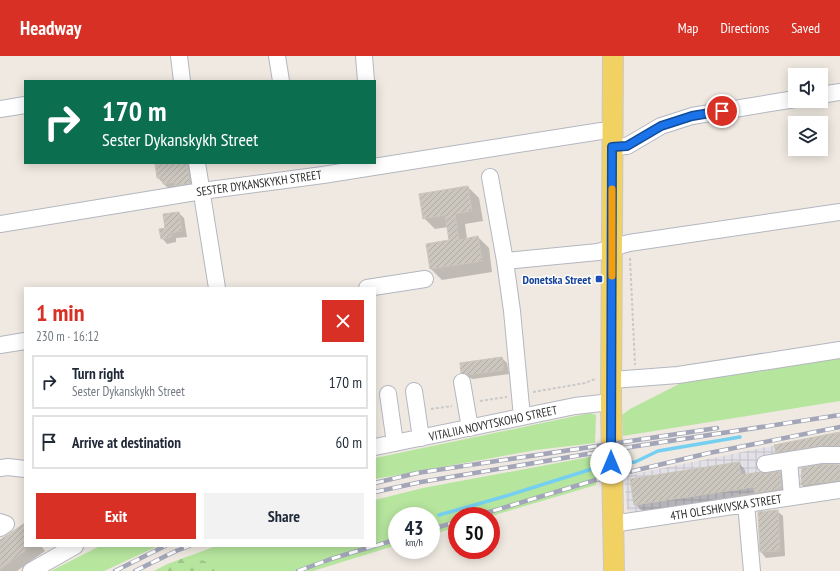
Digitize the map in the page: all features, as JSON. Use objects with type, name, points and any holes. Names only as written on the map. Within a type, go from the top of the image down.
[{"type":"main road","points":[[613,56],[612,139],[621,246],[606,378],[611,402],[614,571]]},
{"type":"street","points":[[179,56],[182,80]]},
{"type":"street","points":[[277,56],[281,80]]},
{"type":"street","points":[[364,56],[366,80]]},
{"type":"street","points":[[828,94],[840,92]]},
{"type":"street","name":"SESTER DYKANSKYKH STREET","points":[[0,224],[202,191],[323,175],[601,131],[612,139],[627,146],[661,126],[692,116],[788,100]]},
{"type":"street","points":[[0,109],[24,105]]},
{"type":"street","points":[[197,164],[217,287]]},
{"type":"street","points":[[490,177],[512,311],[522,417]]},
{"type":"street","points":[[505,262],[598,252],[621,246],[840,212]]},
{"type":"street","points":[[373,287],[424,279]]},
{"type":"street","points":[[0,345],[24,341]]},
{"type":"street","points":[[606,378],[635,378],[678,375],[840,350]]},
{"type":"street","points":[[462,382],[470,428]]},
{"type":"street","points":[[414,391],[421,438]]},
{"type":"street","points":[[388,394],[395,443]]},
{"type":"street","name":"VITALIIA NOVYTSKOHO STREET","points":[[376,447],[575,406],[611,402]]},
{"type":"street","points":[[764,464],[820,455],[840,455]]},
{"type":"street","points":[[789,460],[792,497]]},
{"type":"street","points":[[0,468],[8,467],[24,469]]},
{"type":"street","name":"4TH OLESHKIVSKA STREET","points":[[612,524],[840,490]]},
{"type":"street","points":[[746,504],[752,571]]},
{"type":"street","points":[[0,522],[6,524],[0,528]]},
{"type":"street","points":[[31,571],[73,547]]},
{"type":"path","points":[[621,246],[635,378]]},
{"type":"path","points":[[417,411],[466,404],[606,378]]},
{"type":"shaded area","points":[[840,432],[840,480],[744,494],[633,514],[627,509],[624,476]]},
{"type":"green space","points":[[840,356],[840,401],[623,436],[622,415],[630,409],[683,382]]},
{"type":"green space","points":[[590,413],[596,415],[595,443],[536,450],[376,479],[376,458]]},
{"type":"green space","points":[[595,456],[596,485],[500,513],[500,507],[448,507],[448,530],[440,532],[440,507],[388,507],[388,548],[313,571],[154,571],[168,564],[213,547],[376,547],[376,500],[423,488]]},
{"type":"green space","points":[[98,547],[156,547],[104,571],[51,571]]},
{"type":"green space","points":[[189,556],[207,562],[215,571],[154,571],[168,564]]},
{"type":"building","points":[[155,164],[187,164],[190,183],[175,186],[174,182],[163,184],[162,178],[157,178]]},
{"type":"building","points":[[468,186],[472,211],[455,214],[459,240],[478,236],[482,261],[430,269],[426,244],[449,240],[445,215],[423,219],[419,194]]},
{"type":"building","points":[[179,212],[182,231],[171,233],[171,237],[161,239],[159,229],[165,228],[163,214]]},
{"type":"building","points":[[502,357],[504,370],[468,375],[461,373],[460,363]]},
{"type":"building","points":[[840,432],[840,446],[819,446],[776,453],[774,445]]},
{"type":"building","points":[[739,462],[741,475],[780,471],[782,488],[755,493],[754,487],[634,505],[630,479]]},
{"type":"building","points":[[822,464],[840,465],[840,480],[801,485],[802,468]]},
{"type":"building","points":[[778,510],[780,551],[760,552],[758,512]]},
{"type":"building","points":[[24,524],[25,551],[0,569],[0,540]]},
{"type":"waterway","points":[[621,463],[635,462],[658,451],[740,437]]},
{"type":"waterway","points":[[440,515],[592,469]]},
{"type":"railway","points":[[376,492],[421,482],[611,450],[840,415]]},
{"type":"railway","points":[[500,509],[599,479],[709,453],[840,427]]},
{"type":"railway","points":[[376,483],[417,473],[717,428]]},
{"type":"railway","points":[[440,527],[448,524]]},
{"type":"railway","points":[[376,546],[388,542]]},
{"type":"railway","points":[[115,571],[163,547]]},
{"type":"railway","points":[[135,571],[186,547]]},
{"type":"railway","points":[[298,571],[371,547]]},
{"type":"slow traffic","points":[[612,189],[612,276]]},
{"type":"place","name":"Donetska Street","points":[[599,279]]},
{"type":"route","points":[[611,463],[612,147],[627,146],[661,126],[692,116],[722,111]]}]
